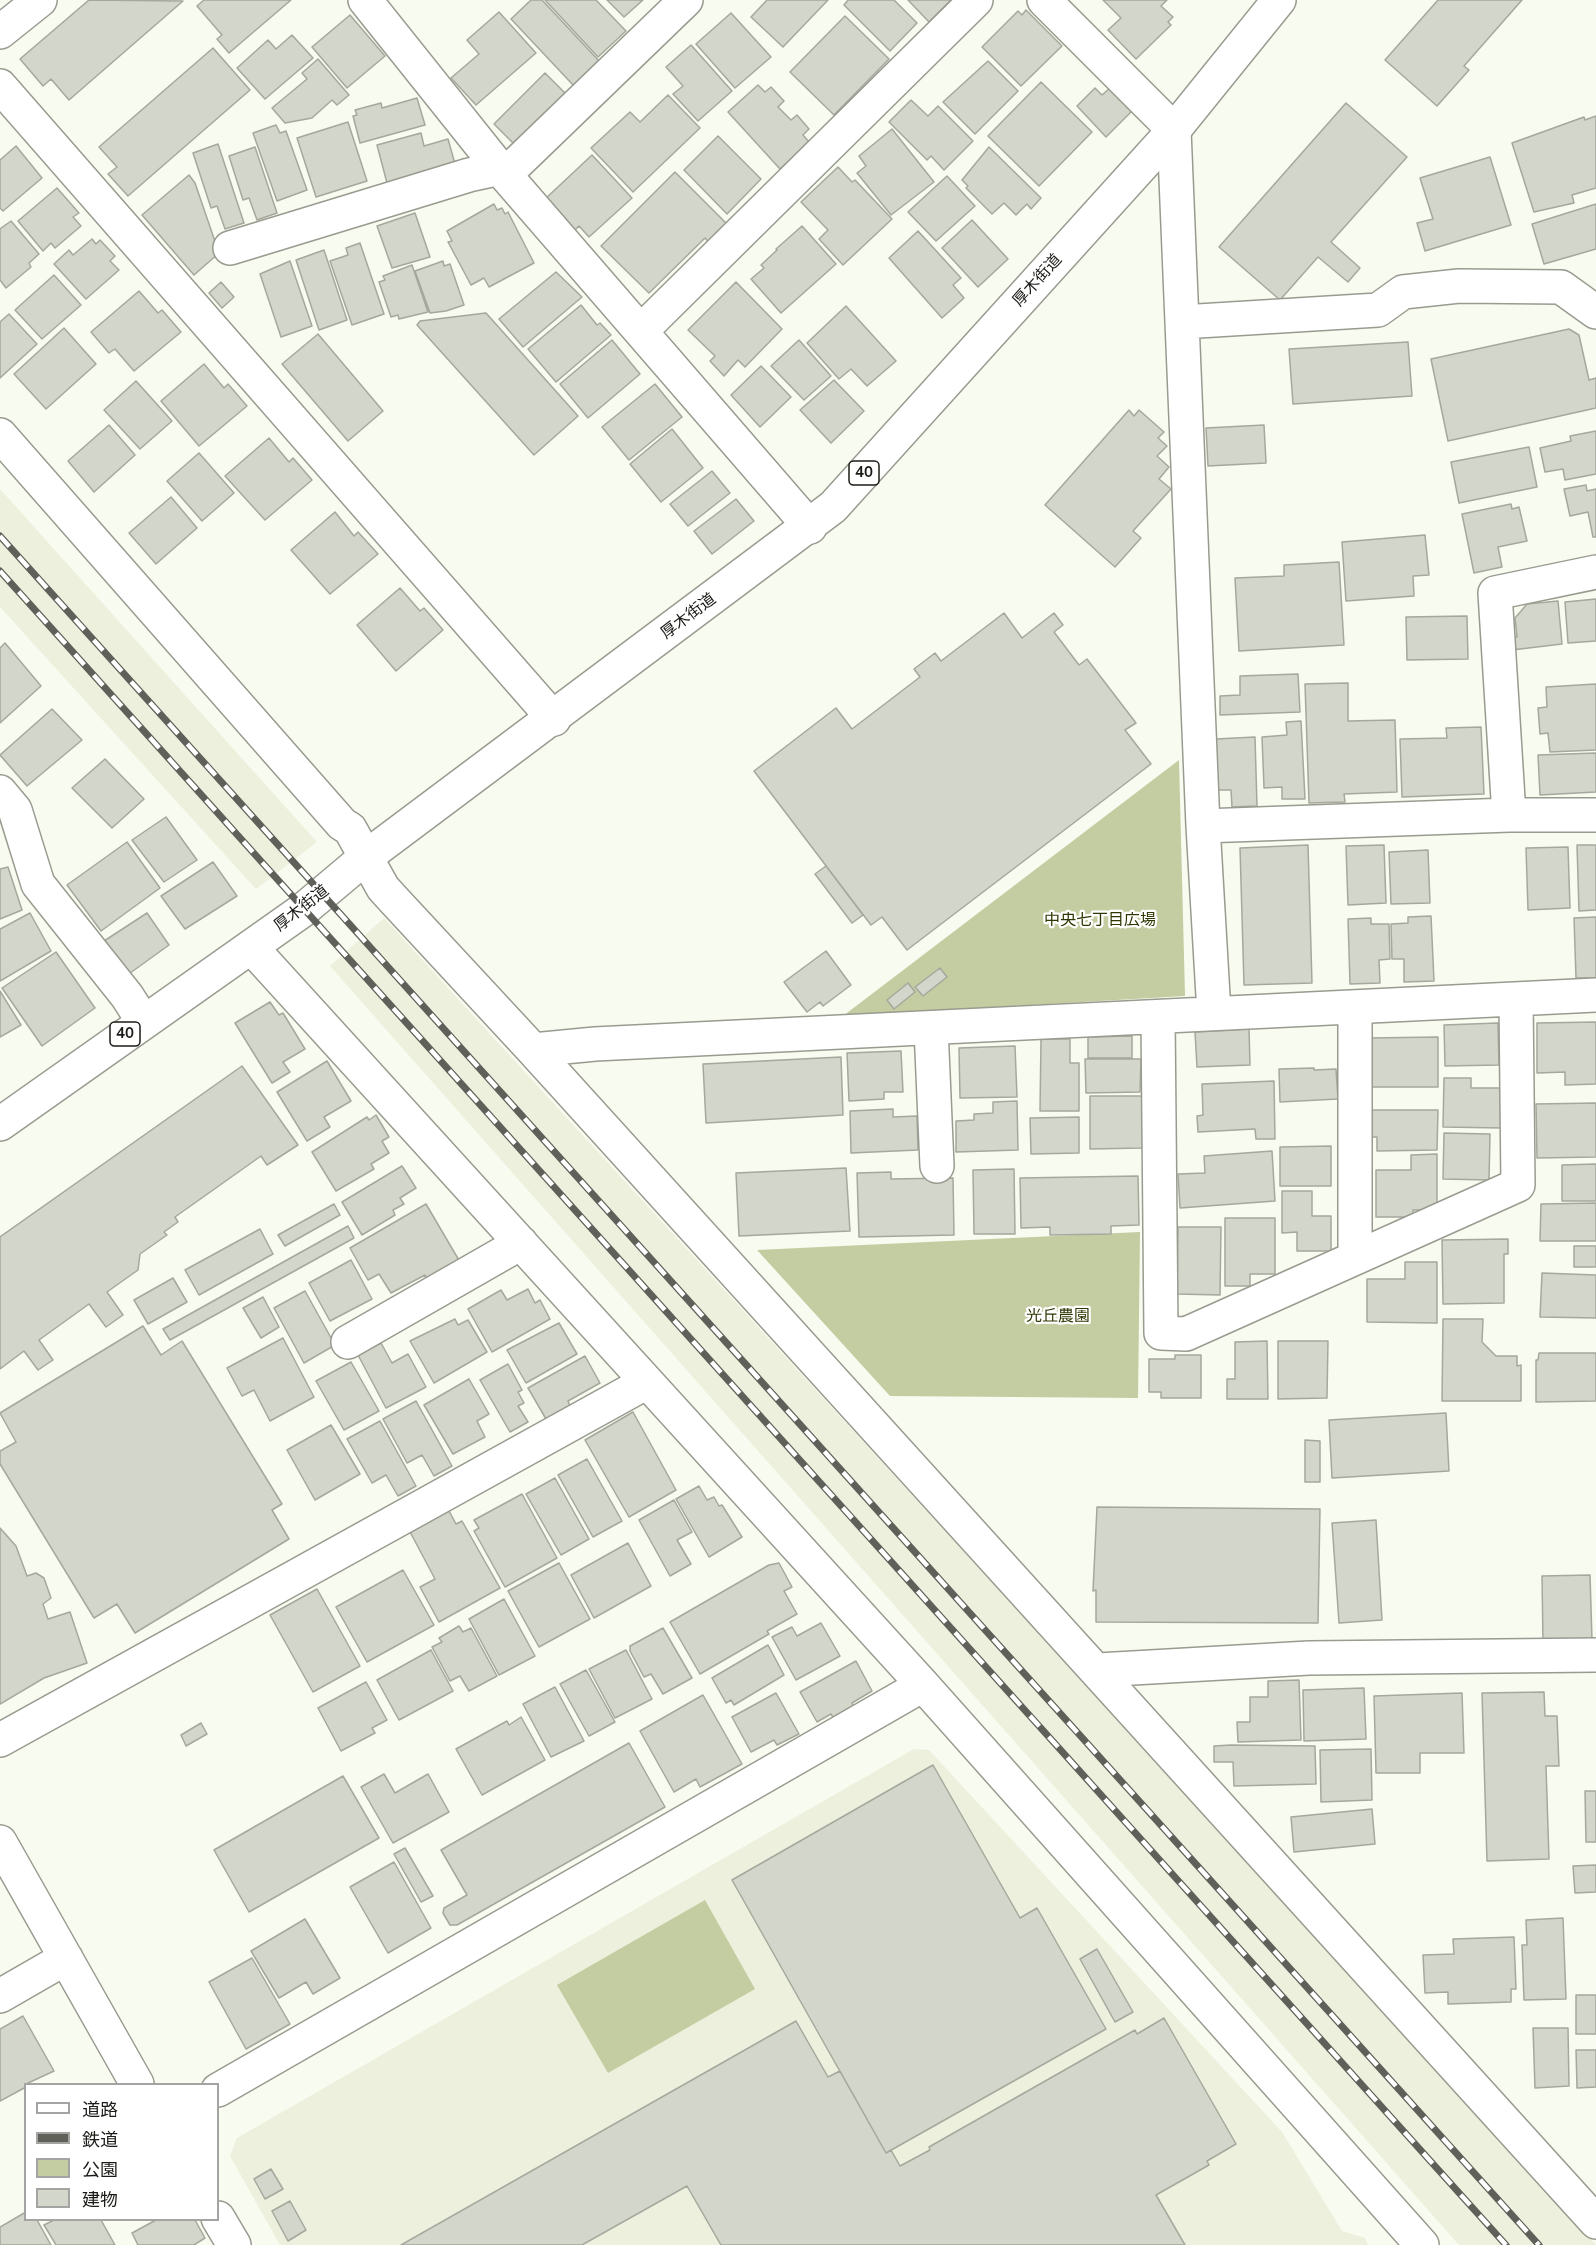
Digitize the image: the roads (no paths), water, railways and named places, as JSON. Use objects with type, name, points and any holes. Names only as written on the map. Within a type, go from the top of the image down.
[{"type":"street","points":[[0,32],[40,0]]},
{"type":"street","points":[[365,0],[500,170],[810,527]]},
{"type":"street","points":[[231,248],[469,175],[515,165],[686,0]]},
{"type":"street","points":[[641,331],[976,0]]},
{"type":"street","points":[[1044,0],[1174,130],[1203,826],[1214,1013]]},
{"type":"street","name":"厚木街道","points":[[0,1124],[303,910],[366,857],[810,527],[833,507],[1174,130],[1279,0]]},
{"type":"street","points":[[0,87],[554,718]]},
{"type":"street","points":[[1182,322],[1378,310],[1403,292],[1459,286],[1561,287],[1596,312]]},
{"type":"street","points":[[0,435],[342,824],[350,829],[383,888],[1098,1670],[1596,2222]]},
{"type":"street","points":[[1509,814],[1495,593],[1596,572]]},
{"type":"street","points":[[0,792],[15,810],[38,884],[127,996],[143,1021]]},
{"type":"street","points":[[1203,826],[1509,814],[1596,815]]},
{"type":"street","points":[[251,947],[923,1685],[1422,2245]]},
{"type":"street","points":[[533,1050],[595,1044],[1596,995]]},
{"type":"street","points":[[1158,1017],[1161,1333],[1186,1334],[1518,1185],[1516,999]]},
{"type":"street","points":[[1355,1007],[1355,1257]]},
{"type":"street","points":[[931,1028],[937,1166]]},
{"type":"street","points":[[348,1342],[521,1243]]},
{"type":"street","points":[[0,1740],[647,1382]]},
{"type":"street","points":[[1098,1670],[1309,1658],[1596,1655]]},
{"type":"street","points":[[219,2089],[923,1685]]},
{"type":"street","points":[[0,1842],[136,2083]]},
{"type":"street","points":[[0,1996],[66,1958]]},
{"type":"street","points":[[219,2220],[234,2245]]},
{"type":"railway","points":[[0,536],[1539,2245]]},
{"type":"railway","points":[[0,571],[1506,2245]]},
{"type":"park label","name":"中央七丁目広場","points":[[1100,921]]},
{"type":"park label","name":"光丘農園","points":[[1058,1317]]}]
